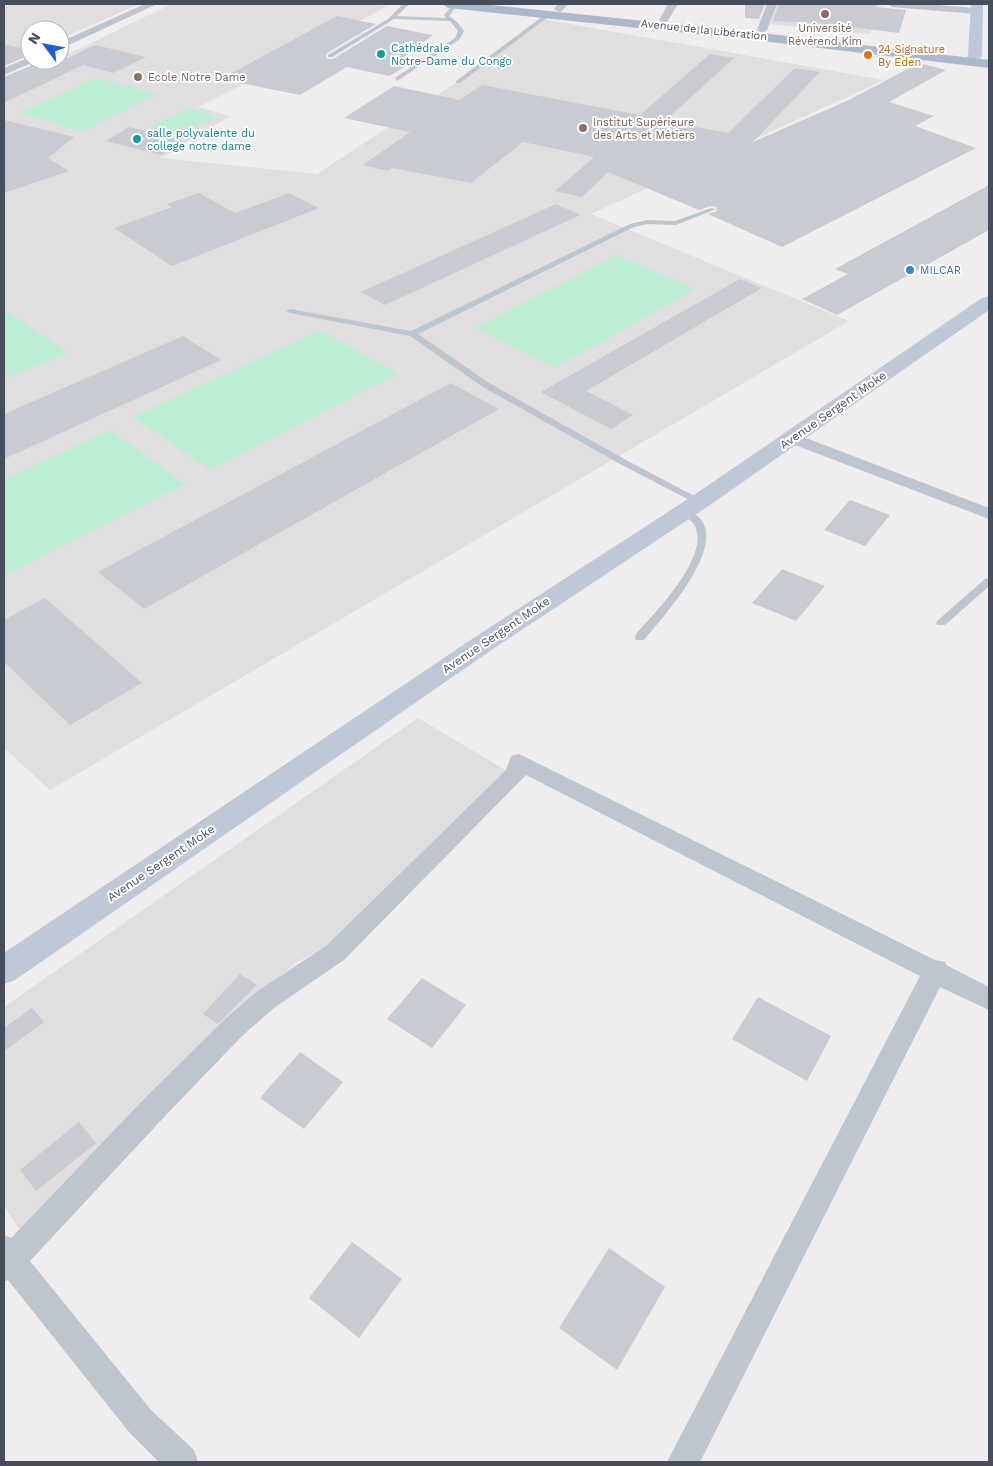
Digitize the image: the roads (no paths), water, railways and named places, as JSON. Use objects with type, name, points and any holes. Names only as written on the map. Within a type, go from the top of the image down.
[{"type":"main road","name":"Avenue de la Libération","points":[[458,4],[557,9],[973,58],[989,57]]},
{"type":"main road","name":"Avenue de la Libération","points":[[505,4],[762,30],[973,58],[989,64]]},
{"type":"main road","points":[[973,58],[976,8]]},
{"type":"main road","name":"Avenue Sergent Moke","points":[[4,970],[484,643],[793,438],[989,302]]},
{"type":"street","points":[[70,41],[152,4]]},
{"type":"street","points":[[664,20],[673,4]]},
{"type":"street","points":[[762,30],[772,4]]},
{"type":"street","points":[[892,4],[976,8]]},
{"type":"street","points":[[4,72],[20,65]]},
{"type":"street","points":[[793,438],[989,514]]},
{"type":"street","points":[[182,1462],[140,1421],[6,1259],[227,1033],[265,1000],[334,953],[516,774],[519,762],[936,970],[989,999]]},
{"type":"street","points":[[683,1462],[936,970]]},
{"type":"lane","points":[[330,56],[375,30],[393,17],[406,4]]},
{"type":"lane","points":[[449,20],[446,16],[458,4]]},
{"type":"lane","points":[[458,82],[557,9]]},
{"type":"lane","points":[[393,17],[449,20],[456,24],[461,31],[457,39],[397,79]]},
{"type":"lane","points":[[412,334],[632,225],[647,222],[676,223],[713,209]]},
{"type":"lane","points":[[290,311],[412,334],[486,385],[623,462],[691,507],[693,518],[701,528],[701,544],[695,563],[691,573],[676,595],[640,637]]},
{"type":"lane","points":[[942,623],[989,581]]},
{"type":"place","name":"Université Révérend Kim","points":[[825,14]]},
{"type":"place","name":"Cathédrale Notre-Dame du Congo","points":[[381,54]]},
{"type":"place","name":"24 Signature By Eden","points":[[868,55]]},
{"type":"place","name":"Ecole Notre Dame","points":[[138,77]]},
{"type":"place","name":"Institut Supérieure des Arts et Métiers","points":[[583,128]]},
{"type":"place","name":"salle polyvalente du college notre dame","points":[[137,139]]},
{"type":"place","name":"MILCAR","points":[[910,270]]}]
